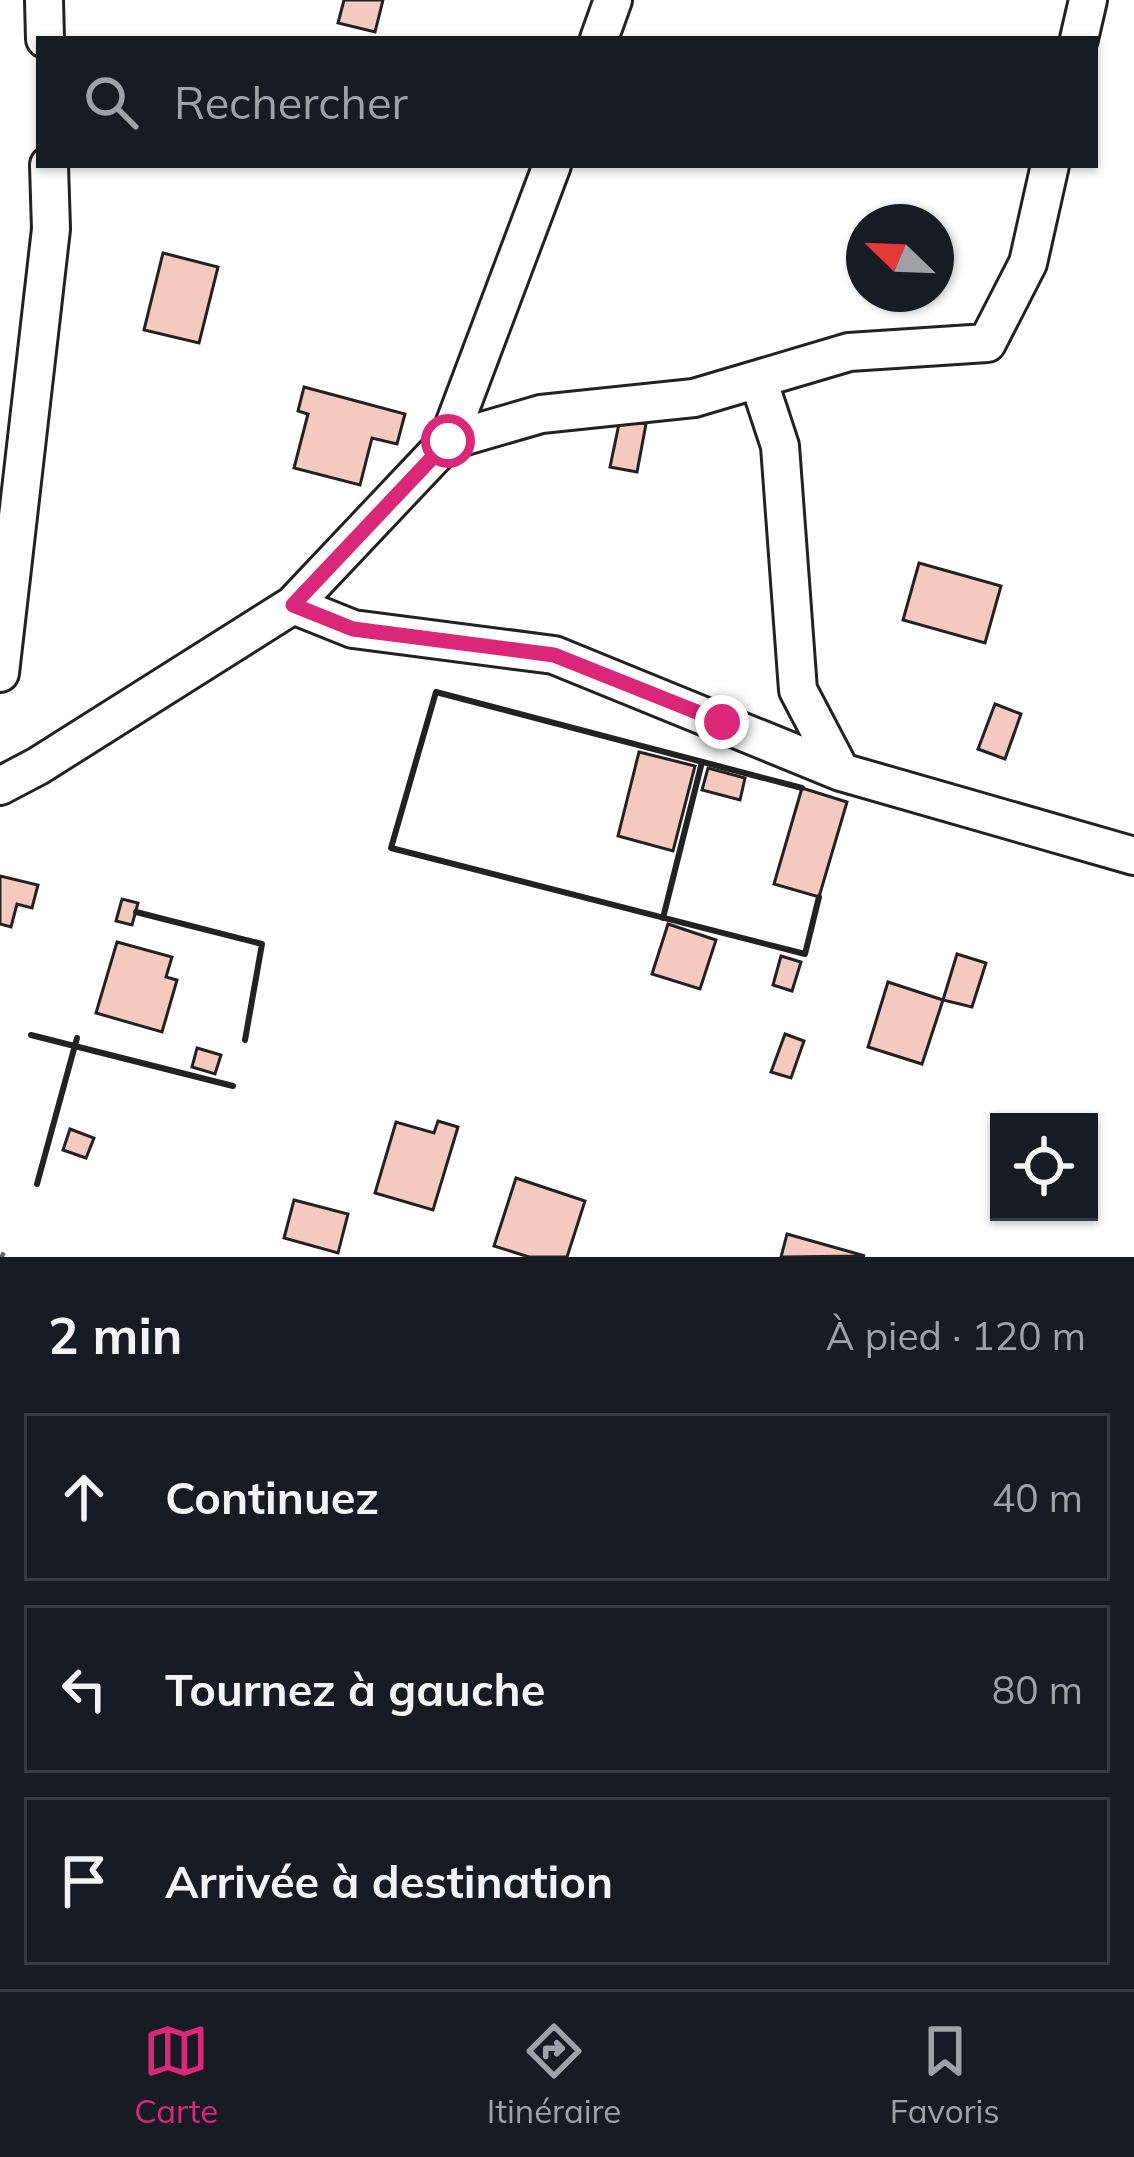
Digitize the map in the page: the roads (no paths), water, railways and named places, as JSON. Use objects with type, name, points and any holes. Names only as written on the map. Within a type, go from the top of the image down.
[{"type":"street","points":[[44,0],[45,36]]},
{"type":"street","points":[[600,36],[613,0]]},
{"type":"street","points":[[1080,36],[1088,0]]},
{"type":"street","points":[[0,673],[51,229],[49,168]]},
{"type":"street","points":[[0,786],[293,605],[448,441],[551,168]]},
{"type":"street","points":[[448,441],[541,414],[694,398],[849,352],[987,344],[1028,263],[1049,168]]},
{"type":"street","points":[[758,379],[780,446],[799,690],[842,772]]},
{"type":"street","points":[[293,605],[353,629],[554,655],[842,772],[1134,856]]}]
